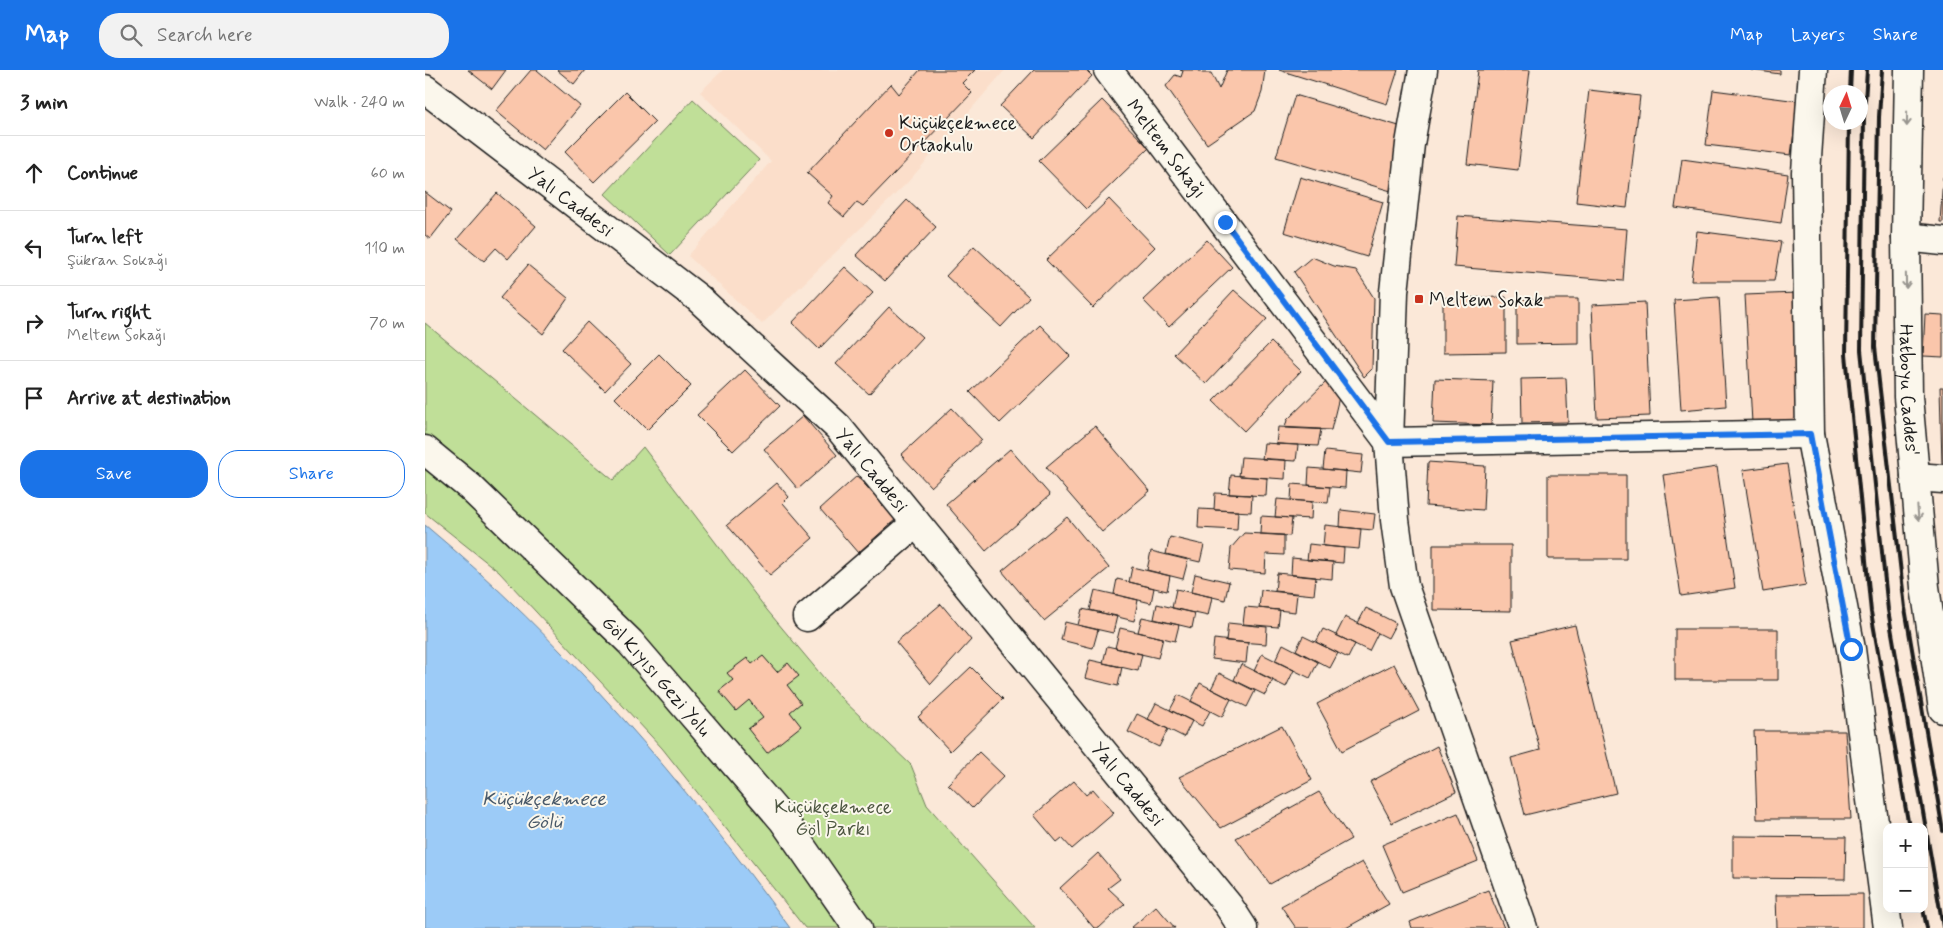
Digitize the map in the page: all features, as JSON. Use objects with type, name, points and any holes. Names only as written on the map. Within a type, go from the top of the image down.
[{"type":"street","name":"Meltem Sokağı","points":[[1108,70],[1389,442]]},
{"type":"street","points":[[1423,70],[1410,144],[1394,292],[1389,442],[1395,520],[1404,586],[1523,928]]},
{"type":"street","points":[[1813,70],[1806,172],[1810,434],[1851,649],[1888,928]]},
{"type":"street","name":"Hatboyu Caddes'","points":[[1909,70],[1906,237],[1908,397],[1925,587],[1943,709]]},
{"type":"street","name":"Yalı Caddesi","points":[[425,89],[698,298],[838,427],[1221,897],[1243,928]]},
{"type":"street","points":[[1906,237],[1943,241]]},
{"type":"street","points":[[1389,442],[1810,434]]},
{"type":"street","name":"Göl Kıyısı Gezi Yolu","points":[[425,450],[470,487],[630,642],[783,820],[858,928]]},
{"type":"street","points":[[1915,478],[1943,479]]},
{"type":"street","points":[[807,618],[916,523]]},
{"type":"shaded area","points":[[723,70],[1005,70],[908,182],[762,324],[688,256],[771,161],[700,92]]},
{"type":"green space","points":[[693,99],[759,160],[670,255],[605,194]]},
{"type":"green space","name":"Küçükçekmece Göl Parkı","points":[[425,323],[613,480],[643,447],[767,610],[839,696],[911,765],[927,805],[1035,928],[805,928],[662,748],[499,572],[425,513]]},
{"type":"water","name":"Küçükçekmece Gölü","points":[[425,525],[526,616],[620,715],[708,820],[790,928],[425,928]]},
{"type":"building","points":[[468,70],[506,70],[492,89]]},
{"type":"building","points":[[531,70],[537,70],[580,106],[543,150],[496,111]]},
{"type":"building","points":[[557,70],[585,70],[574,84]]},
{"type":"building","name":"Küçükçekmece Ortaokulu","points":[[920,70],[975,70],[962,83],[972,93],[863,206],[857,202],[844,217],[828,203],[833,196],[807,173],[891,84],[899,94]]},
{"type":"building","points":[[1034,70],[1086,70],[1092,76],[1034,138],[1000,106]]},
{"type":"building","points":[[1180,70],[1198,70],[1202,73],[1211,73],[1219,89],[1227,70],[1265,70],[1262,92],[1255,111],[1207,144],[1166,86],[1175,75],[1181,77],[1183,71]]},
{"type":"building","points":[[1279,70],[1398,70],[1387,104]]},
{"type":"building","points":[[1478,70],[1530,70],[1518,170],[1467,164]]},
{"type":"building","points":[[1751,70],[1780,70],[1780,74]]},
{"type":"building","points":[[1589,90],[1640,96],[1627,208],[1576,202]]},
{"type":"building","points":[[1713,90],[1798,101],[1791,155],[1706,145]]},
{"type":"building","points":[[625,92],[655,122],[594,182],[565,152]]},
{"type":"building","points":[[1295,95],[1409,129],[1391,191],[1276,157]]},
{"type":"building","points":[[1102,100],[1149,148],[1086,209],[1039,161]]},
{"type":"building","points":[[1682,159],[1788,174],[1781,223],[1675,208]]},
{"type":"building","points":[[1300,177],[1383,202],[1367,257],[1284,232]]},
{"type":"building","points":[[1943,177],[1943,222],[1940,222]]},
{"type":"building","points":[[425,192],[451,212],[430,239],[425,235]]},
{"type":"building","points":[[497,193],[536,226],[508,259],[496,248],[484,261],[457,239]]},
{"type":"building","points":[[1109,199],[1155,247],[1093,308],[1046,260]]},
{"type":"building","points":[[907,200],[936,227],[885,281],[856,255]]},
{"type":"building","points":[[1458,216],[1627,229],[1623,281],[1454,267]]},
{"type":"building","points":[[1697,231],[1781,242],[1774,281],[1691,281]]},
{"type":"building","points":[[1207,240],[1232,267],[1169,327],[1143,300]]},
{"type":"building","points":[[974,246],[1029,297],[1001,327],[946,276]]},
{"type":"building","points":[[1312,257],[1334,266],[1356,270],[1374,298],[1372,369],[1364,377],[1294,272]]},
{"type":"building","points":[[528,265],[568,298],[543,334],[500,298]]},
{"type":"building","points":[[845,267],[873,293],[819,349],[792,323]]},
{"type":"building","points":[[1234,290],[1267,319],[1206,384],[1174,354]]},
{"type":"building","points":[[1797,293],[1804,420],[1752,423],[1745,295]]},
{"type":"building","points":[[1506,297],[1506,352],[1443,353],[1443,298]]},
{"type":"building","points":[[1719,297],[1726,406],[1681,410],[1674,300]]},
{"type":"building","points":[[1517,299],[1578,299],[1578,343],[1517,344]]},
{"type":"building","points":[[1645,302],[1650,416],[1597,418],[1592,305]]},
{"type":"building","points":[[889,307],[922,337],[869,394],[836,364]]},
{"type":"building","points":[[1925,314],[1943,315],[1943,357],[1923,356]]},
{"type":"building","points":[[587,322],[631,364],[605,391],[562,349]]},
{"type":"building","points":[[1040,325],[1070,356],[1000,423],[970,392]]},
{"type":"building","points":[[1271,342],[1301,371],[1244,431],[1213,401]]},
{"type":"building","points":[[659,354],[691,386],[647,430],[615,398]]},
{"type":"building","points":[[745,370],[780,406],[733,451],[697,415]]},
{"type":"building","points":[[1566,378],[1568,422],[1522,423],[1521,379]]},
{"type":"building","points":[[1435,379],[1493,381],[1491,425],[1433,423]]},
{"type":"building","points":[[1328,380],[1340,393],[1331,430],[1285,428],[1287,420]]},
{"type":"building","points":[[1940,387],[1943,387],[1942,465]]},
{"type":"building","points":[[952,408],[982,440],[931,487],[901,455]]},
{"type":"building","points":[[803,416],[837,455],[798,489],[764,449]]},
{"type":"building","points":[[1095,426],[1150,491],[1102,532],[1046,467]]},
{"type":"building","points":[[1278,427],[1321,429],[1318,446],[1276,444]]},
{"type":"building","points":[[1264,443],[1298,445],[1296,461],[1262,459]]},
{"type":"building","points":[[1010,449],[1050,495],[986,551],[946,504]]},
{"type":"building","points":[[1325,451],[1363,455],[1361,473],[1323,469]]},
{"type":"building","points":[[1241,457],[1286,460],[1285,479],[1239,476]]},
{"type":"building","points":[[1428,462],[1485,466],[1483,510],[1426,506]]},
{"type":"building","points":[[1787,464],[1806,585],[1763,592],[1743,470]]},
{"type":"building","points":[[1717,467],[1735,588],[1681,596],[1663,475]]},
{"type":"building","points":[[1309,468],[1346,471],[1345,488],[1308,485]]},
{"type":"building","points":[[1231,475],[1267,478],[1266,496],[1229,494]]},
{"type":"building","points":[[1548,475],[1626,475],[1626,559],[1548,559]]},
{"type":"building","points":[[857,476],[896,519],[858,553],[820,509]]},
{"type":"building","points":[[777,483],[789,497],[783,503],[813,538],[770,575],[727,525]]},
{"type":"building","points":[[1292,484],[1330,487],[1328,503],[1291,500]]},
{"type":"building","points":[[1215,493],[1252,495],[1251,512],[1214,510]]},
{"type":"building","points":[[1277,499],[1312,502],[1311,519],[1275,517]]},
{"type":"building","points":[[1199,509],[1238,511],[1237,530],[1198,528]]},
{"type":"building","points":[[1341,510],[1375,514],[1373,530],[1340,527]]},
{"type":"building","points":[[1261,516],[1292,518],[1290,536],[1260,534]]},
{"type":"building","points":[[1067,517],[1109,568],[1044,621],[1002,571]]},
{"type":"building","points":[[1325,525],[1361,529],[1359,549],[1323,546]]},
{"type":"building","points":[[1244,533],[1284,535],[1284,555],[1266,554],[1265,573],[1229,570],[1231,548]]},
{"type":"building","points":[[1170,537],[1204,545],[1200,562],[1166,554]]},
{"type":"building","points":[[1309,544],[1344,548],[1343,563],[1307,560]]},
{"type":"building","points":[[1433,545],[1511,545],[1511,611],[1433,610]]},
{"type":"building","points":[[1151,551],[1188,560],[1183,579],[1147,570]]},
{"type":"building","points":[[1292,558],[1333,562],[1332,579],[1291,575]]},
{"type":"building","points":[[1132,567],[1170,576],[1167,591],[1129,582]]},
{"type":"building","points":[[1277,573],[1316,577],[1314,595],[1275,591]]},
{"type":"building","points":[[1195,574],[1229,582],[1225,600],[1191,592]]},
{"type":"building","points":[[1117,579],[1154,588],[1151,603],[1114,594]]},
{"type":"building","points":[[1176,589],[1212,597],[1208,616],[1172,608]]},
{"type":"building","points":[[1095,590],[1138,600],[1134,621],[1090,610]]},
{"type":"building","points":[[1261,590],[1297,594],[1295,612],[1259,608]]},
{"type":"building","points":[[941,604],[971,640],[931,684],[896,642]]},
{"type":"building","points":[[1157,604],[1195,613],[1192,628],[1154,619]]},
{"type":"building","points":[[1245,607],[1280,610],[1278,627],[1243,624]]},
{"type":"building","points":[[1366,608],[1396,623],[1388,638],[1358,623]]},
{"type":"building","points":[[1082,609],[1117,616],[1113,633],[1078,625]]},
{"type":"building","points":[[1142,617],[1179,625],[1175,641],[1138,632]]},
{"type":"building","points":[[1345,617],[1378,633],[1369,651],[1336,635]]},
{"type":"building","points":[[1065,622],[1098,630],[1093,648],[1061,640]]},
{"type":"building","points":[[1228,623],[1267,627],[1266,644],[1226,641]]},
{"type":"building","points":[[1575,625],[1616,793],[1525,815],[1511,758],[1540,750],[1512,640]]},
{"type":"building","points":[[1120,628],[1163,638],[1158,658],[1115,648]]},
{"type":"building","points":[[1323,629],[1355,644],[1348,658],[1316,642]]},
{"type":"building","points":[[1675,629],[1778,629],[1778,680],[1675,680]]},
{"type":"building","points":[[1303,636],[1338,653],[1330,668],[1296,650]]},
{"type":"building","points":[[1214,639],[1248,643],[1246,663],[1212,659]]},
{"type":"building","points":[[1283,644],[1318,662],[1310,678],[1275,661]]},
{"type":"building","points":[[1107,646],[1142,654],[1138,671],[1103,663]]},
{"type":"building","points":[[1262,654],[1294,670],[1286,687],[1254,671]]},
{"type":"building","points":[[763,656],[777,672],[788,663],[799,676],[787,685],[801,703],[790,712],[801,726],[767,753],[748,729],[763,718],[749,700],[736,711],[719,691],[733,680],[727,673],[747,658],[752,664]]},
{"type":"building","points":[[1090,660],[1122,667],[1118,686],[1085,678]]},
{"type":"building","points":[[1241,664],[1273,680],[1265,695],[1234,680]]},
{"type":"building","points":[[1394,664],[1419,711],[1342,751],[1317,704]]},
{"type":"building","points":[[971,667],[1003,699],[950,751],[918,717]]},
{"type":"building","points":[[1219,673],[1255,691],[1247,707],[1211,689]]},
{"type":"building","points":[[1200,683],[1231,699],[1222,717],[1191,701]]},
{"type":"building","points":[[1178,695],[1210,711],[1202,726],[1170,710]]},
{"type":"building","points":[[1156,703],[1192,721],[1184,737],[1148,719]]},
{"type":"building","points":[[1137,714],[1168,729],[1159,747],[1128,732]]},
{"type":"building","points":[[1282,726],[1312,780],[1221,828],[1179,777]]},
{"type":"building","points":[[1754,731],[1845,731],[1851,819],[1757,819]]},
{"type":"building","points":[[1437,746],[1456,792],[1392,823],[1370,782]]},
{"type":"building","points":[[979,752],[1004,776],[973,808],[948,784]]},
{"type":"building","points":[[1074,781],[1086,795],[1093,789],[1114,813],[1072,849],[1062,838],[1057,842],[1034,815]]},
{"type":"building","points":[[1319,792],[1351,839],[1270,884],[1236,838]]},
{"type":"building","points":[[1458,813],[1478,861],[1402,892],[1382,845]]},
{"type":"building","points":[[1733,836],[1846,837],[1845,879],[1733,878]]},
{"type":"building","points":[[1098,853],[1120,879],[1108,888],[1125,904],[1099,928],[1094,928],[1060,888]]},
{"type":"building","points":[[1362,862],[1389,904],[1346,928],[1296,928],[1281,906]]},
{"type":"building","points":[[1488,890],[1504,928],[1412,928],[1410,922]]},
{"type":"building","points":[[1863,894],[1863,928],[1777,928],[1776,895]]},
{"type":"building","points":[[1156,906],[1175,928],[1131,928]]},
{"type":"railway","points":[[1850,85],[1851,70]]},
{"type":"railway","points":[[1867,70],[1864,117],[1861,350],[1888,610],[1943,927]]},
{"type":"railway","points":[[1882,70],[1879,117],[1875,347],[1905,608],[1943,831]]},
{"type":"railway","points":[[1849,130],[1846,354],[1871,612],[1908,823]]},
{"type":"railway","points":[[1924,913],[1927,928]]},
{"type":"place","name":"Küçükçekmece Ortaokulu","points":[[889,133]]},
{"type":"place","name":"Meltem Sokak","points":[[1419,299]]},
{"type":"route","points":[[1225,222],[1389,442],[1810,434],[1851,649]]}]
